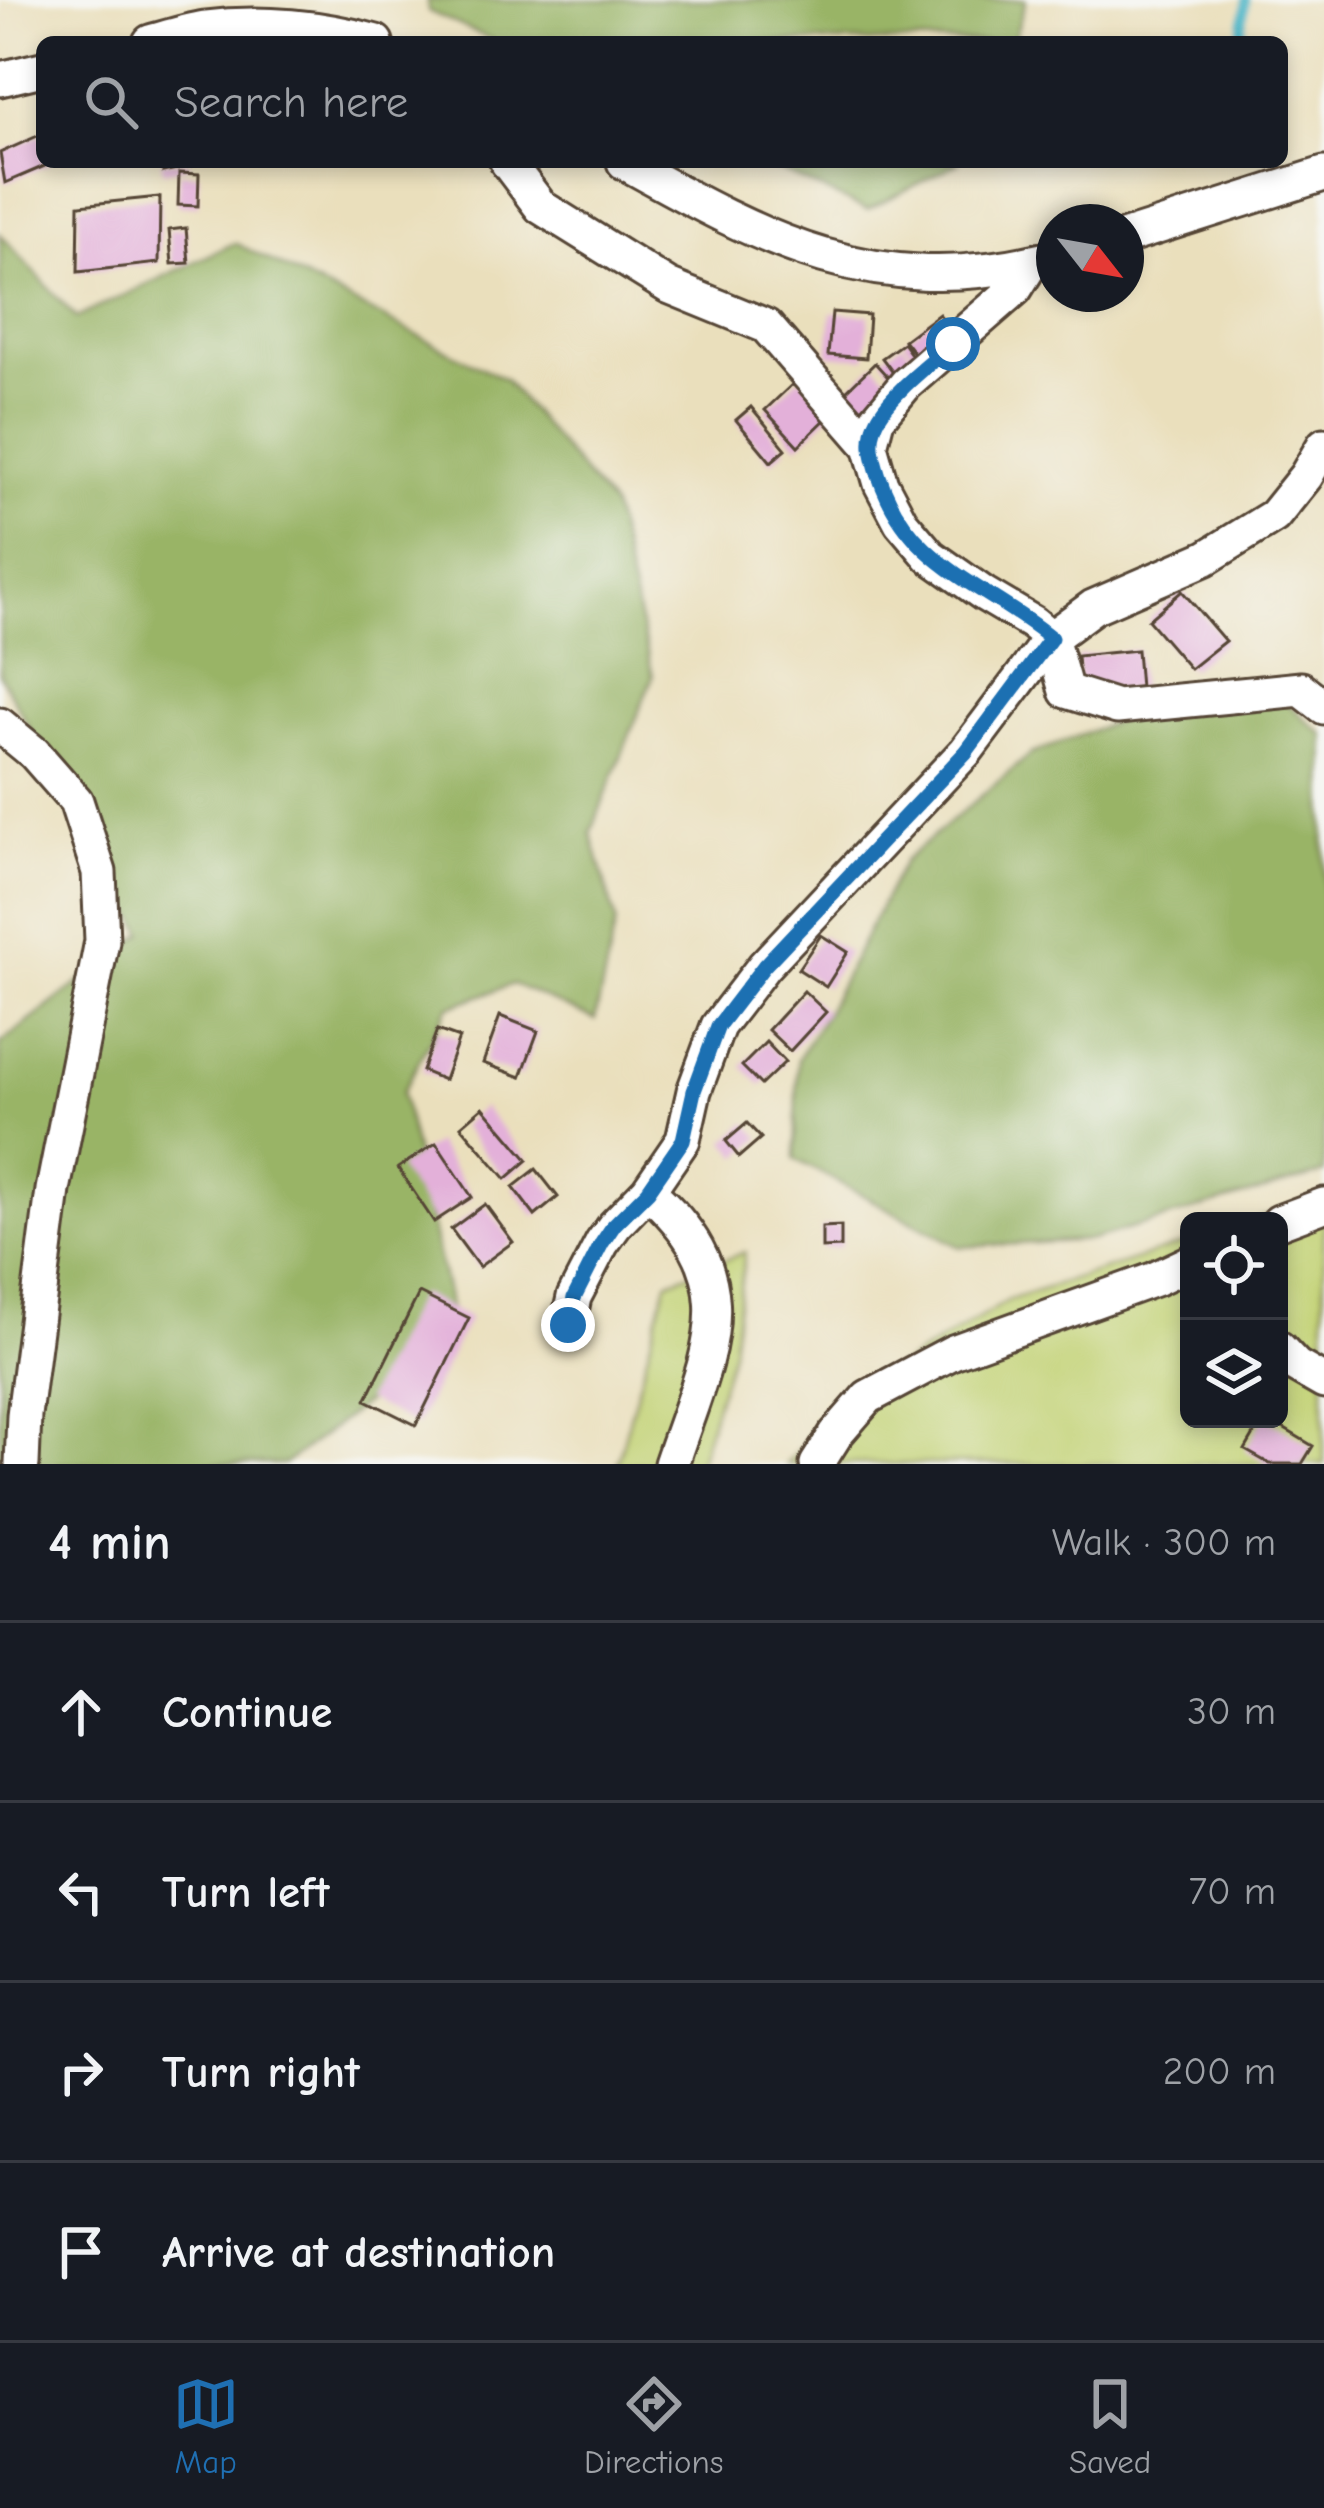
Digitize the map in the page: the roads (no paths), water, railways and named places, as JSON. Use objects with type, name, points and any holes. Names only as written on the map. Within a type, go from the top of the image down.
[{"type":"street","points":[[172,36],[203,28],[259,26],[355,36]]},
{"type":"street","points":[[0,79],[36,70]]},
{"type":"street","points":[[512,168],[541,207],[668,286],[766,326],[870,446],[881,484],[901,522],[930,556],[1051,638],[1066,692],[1117,707],[1301,689],[1324,707]]},
{"type":"street","points":[[635,168],[696,202],[825,258],[911,273],[961,272],[1036,261]]},
{"type":"street","points":[[1144,231],[1324,174]]},
{"type":"street","points":[[870,446],[877,419],[907,384],[1036,267]]},
{"type":"street","points":[[568,1325],[574,1298],[602,1243],[648,1191],[683,1140],[694,1091],[718,1026],[764,966],[966,752],[1051,638],[1093,607],[1206,558],[1274,516],[1324,445]]},
{"type":"street","points":[[0,725],[34,753],[76,802],[99,872],[102,941],[53,1190],[22,1464]]},
{"type":"street","points":[[648,1191],[693,1239],[707,1271],[714,1323],[670,1464]]},
{"type":"street","points":[[1288,1219],[1324,1205]]},
{"type":"street","points":[[817,1464],[868,1397],[953,1352],[1180,1268]]},
{"type":"street","points":[[1288,1358],[1324,1382]]},
{"type":"waterway","points":[[1241,36],[1246,0]]}]
